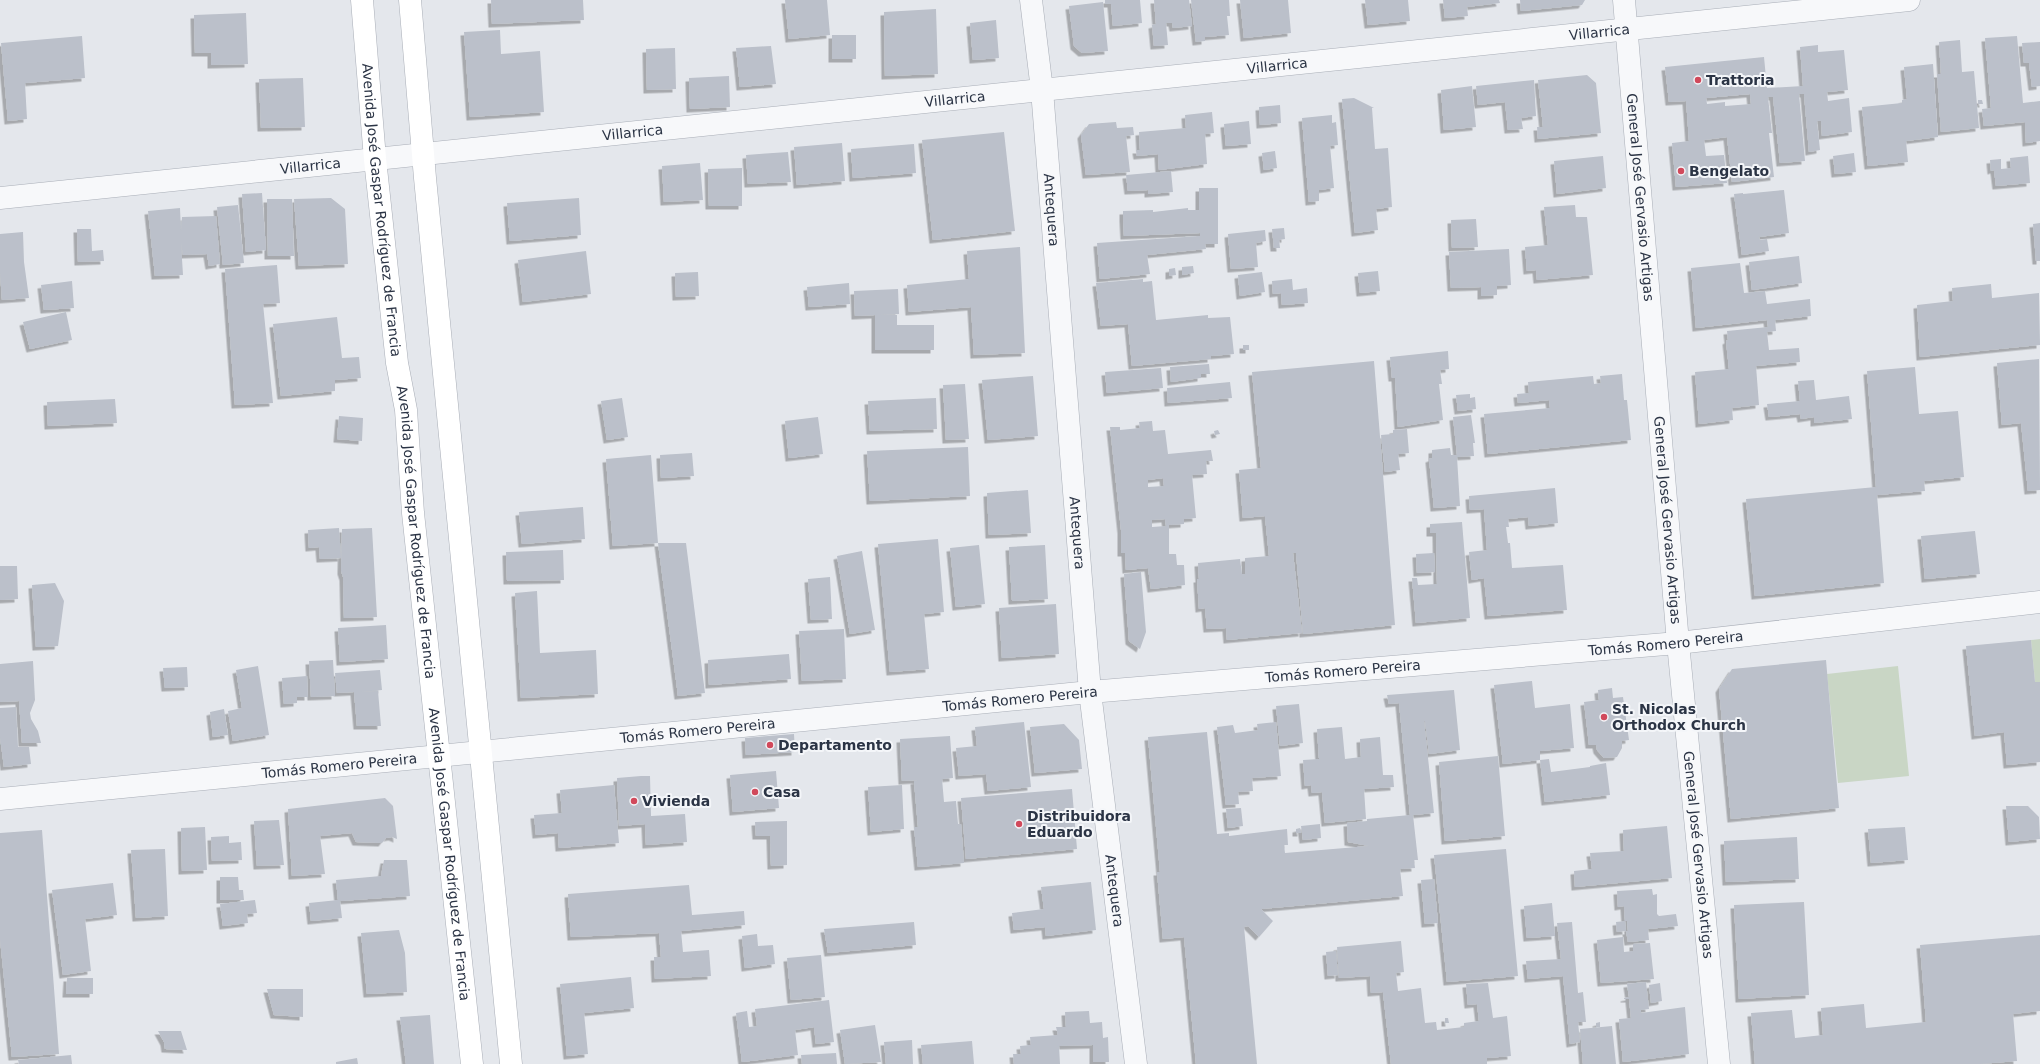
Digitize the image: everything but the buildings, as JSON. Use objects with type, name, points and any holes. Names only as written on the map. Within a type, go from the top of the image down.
[{"type":"main road","name":"Avenida José Gaspar Rodríguez de Francia","points":[[362,0],[375,160],[397,363],[406,410],[412,513],[437,756],[472,1064]]},
{"type":"main road","points":[[410,0],[423,155],[511,1064]]},
{"type":"street","name":"Antequera","points":[[1032,0],[1042,90],[1090,692],[1136,1064]]},
{"type":"street","name":"General José Gervasio Artigas","points":[[1624,0],[1678,643],[1719,1064]]},
{"type":"street","name":"Villarrica","points":[[0,198],[1909,0]]},
{"type":"street","name":"Tomás Romero Pereira","points":[[0,799],[1090,692],[1678,643],[2040,602]]},
{"type":"green space","points":[[2040,639],[2040,682],[2035,682],[2031,640]]},
{"type":"green space","points":[[1898,666],[1909,776],[1838,783],[1827,674]]},
{"type":"place","name":"Trattoria","points":[[1698,80]]},
{"type":"place","name":"Bengelato","points":[[1681,171]]},
{"type":"place","name":"St. Nicolas Orthodox Church","points":[[1604,717]]},
{"type":"place","name":"Departamento","points":[[770,745]]},
{"type":"place","name":"Casa","points":[[755,792]]},
{"type":"place","name":"Vivienda","points":[[634,801]]},
{"type":"place","name":"Distribuidora Eduardo","points":[[1019,824]]}]
